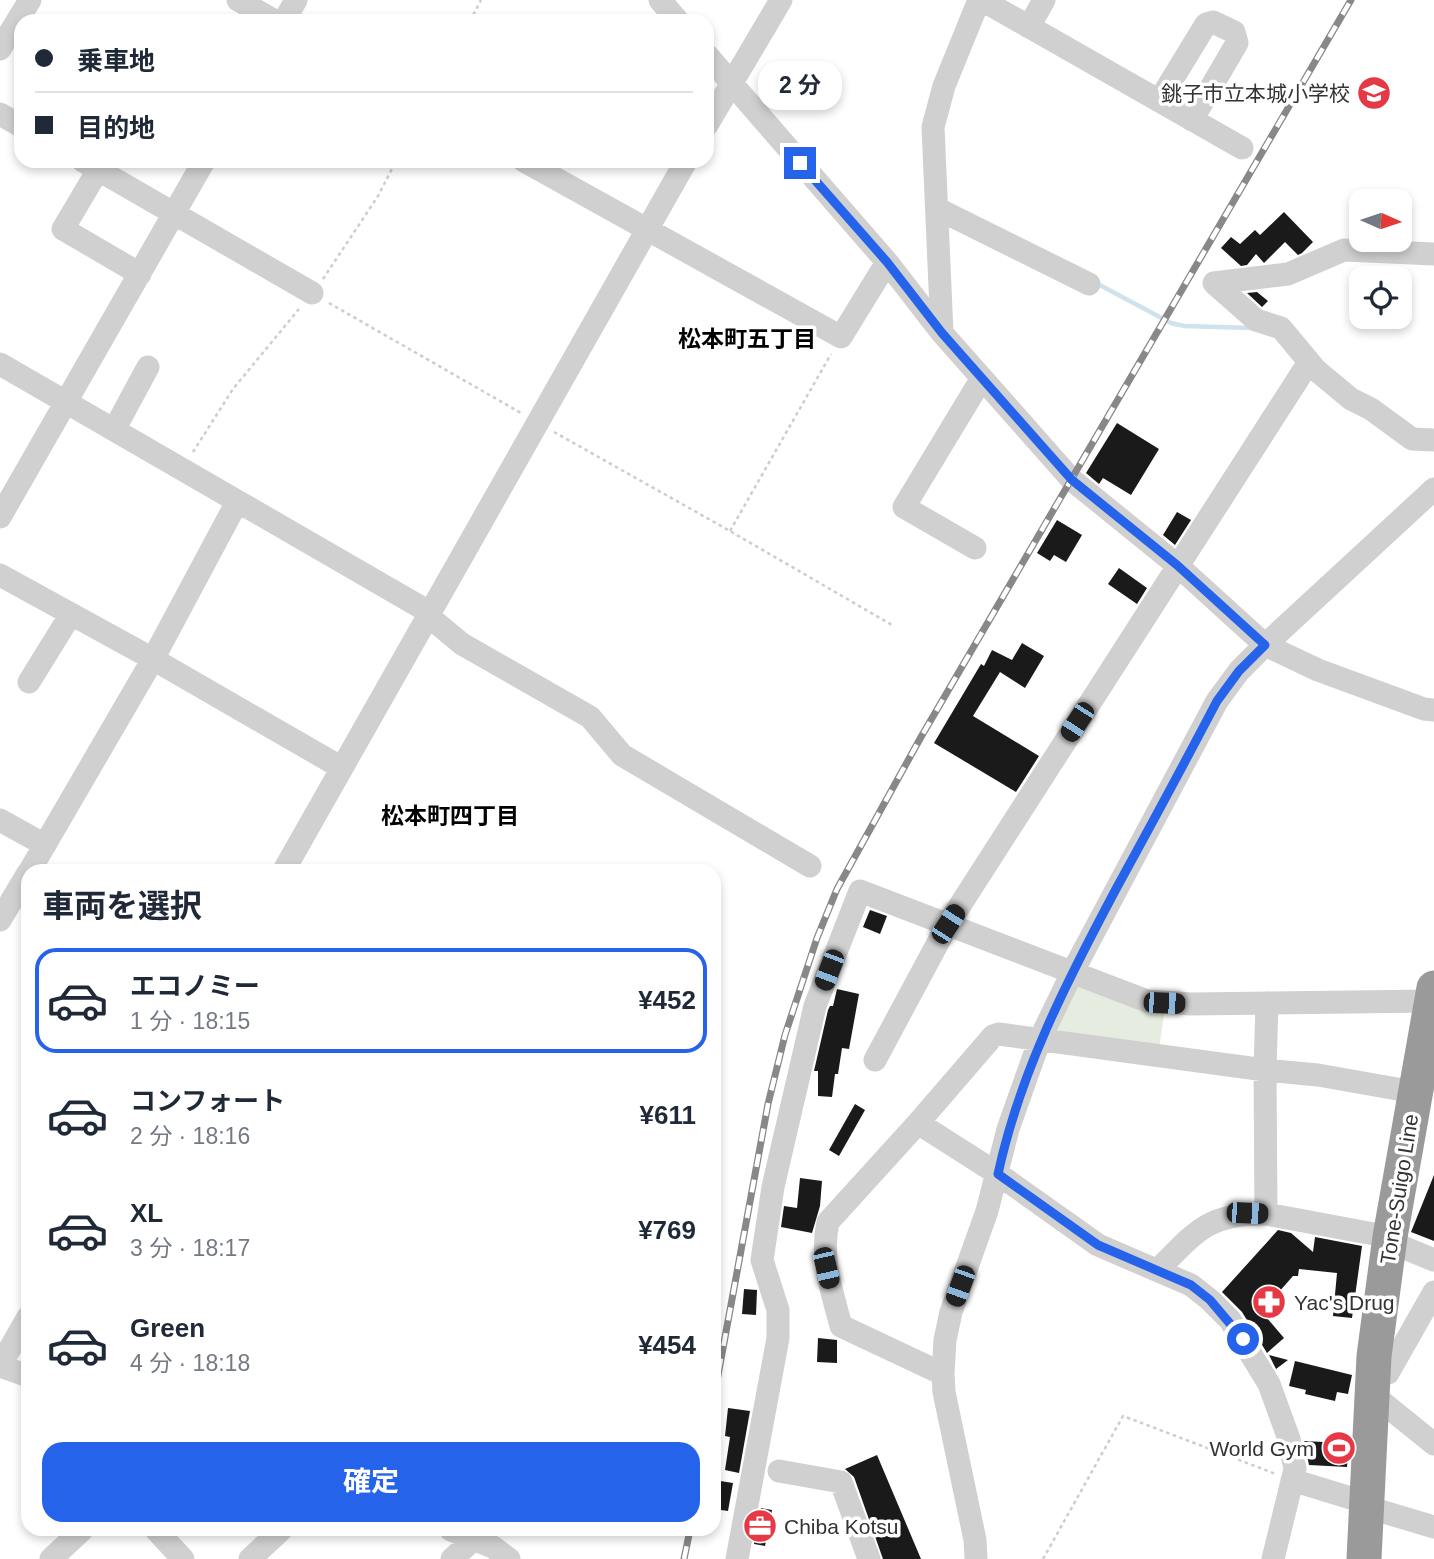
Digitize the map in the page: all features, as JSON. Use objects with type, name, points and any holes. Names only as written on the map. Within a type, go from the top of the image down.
[{"type":"highway","name":"Tone-Suigo Line","points":[[1364,1559],[1373,1385],[1390,1239],[1420,1099],[1433,994]]},
{"type":"street","points":[[237,0],[262,14]]},
{"type":"street","points":[[660,0],[672,14]]},
{"type":"street","points":[[714,114],[781,0]]},
{"type":"street","points":[[942,333],[933,127],[944,86],[981,0],[1242,148]]},
{"type":"street","points":[[1029,26],[1044,0]]},
{"type":"street","points":[[1159,101],[1206,24],[1213,22],[1234,32],[1237,43],[1192,120]]},
{"type":"street","points":[[0,49],[14,26]]},
{"type":"street","points":[[714,63],[887,262],[942,333],[1072,480],[1177,565],[1265,645],[1318,670],[1424,709],[1434,710]]},
{"type":"street","points":[[99,168],[63,229],[139,274]]},
{"type":"street","points":[[102,168],[312,293]]},
{"type":"street","points":[[0,517],[200,168]]},
{"type":"street","points":[[537,168],[841,337],[887,262]]},
{"type":"street","points":[[288,864],[682,168]]},
{"type":"street","points":[[938,209],[1089,284]]},
{"type":"street","points":[[1434,254],[1344,250],[1288,274],[1214,283],[1256,320],[1282,328],[1309,362],[1351,399],[1371,409],[1412,439],[1434,440]]},
{"type":"street","points":[[875,1060],[948,924],[1309,362]]},
{"type":"street","points":[[0,364],[428,613],[462,644],[590,717],[622,755],[810,866]]},
{"type":"street","points":[[114,430],[148,367]]},
{"type":"street","points":[[975,548],[904,507],[982,378]]},
{"type":"street","points":[[976,1559],[975,1539],[943,1374],[951,1312],[998,1174],[1008,1129],[1040,1039],[1073,971],[1217,701],[1239,671],[1265,645],[1434,489]]},
{"type":"street","points":[[33,864],[153,659],[237,502]]},
{"type":"street","points":[[0,575],[342,768]]},
{"type":"street","points":[[29,682],[71,614]]},
{"type":"street","points":[[0,820],[45,845]]},
{"type":"street","points":[[0,920],[21,884]]},
{"type":"street","points":[[737,1559],[778,1338],[778,1310],[762,1260],[773,1187],[815,1006],[860,891],[1073,971],[1130,996],[1164,1003],[1267,1003],[1433,994]]},
{"type":"street","points":[[1266,1214],[1267,1003]]},
{"type":"street","points":[[943,1374],[841,1326],[824,1253],[828,1222],[993,1036],[999,1034],[1318,1075],[1420,1099]]},
{"type":"street","points":[[918,1123],[998,1174],[1098,1245],[1191,1285],[1210,1300],[1243,1339],[1279,1406],[1295,1469],[1273,1559]]},
{"type":"street","points":[[1158,1269],[1196,1231],[1219,1219],[1247,1213],[1266,1214],[1390,1239],[1434,1260]]},
{"type":"street","points":[[1434,1292],[1388,1373],[1373,1385],[1434,1444]]},
{"type":"street","points":[[21,1329],[0,1366],[21,1374]]},
{"type":"street","points":[[779,1471],[841,1482],[869,1559]]},
{"type":"street","points":[[1292,1480],[1434,1527]]},
{"type":"street","points":[[51,1559],[76,1536]]},
{"type":"street","points":[[162,1536],[183,1559]]},
{"type":"street","points":[[250,1559],[275,1536]]},
{"type":"street","points":[[469,1536],[509,1559]]},
{"type":"street","points":[[452,1559],[475,1538]]},
{"type":"path","points":[[182,470],[233,389],[312,293],[377,196],[392,168]]},
{"type":"path","points":[[312,293],[892,625]]},
{"type":"path","points":[[730,531],[841,337]]},
{"type":"path","points":[[1043,1559],[1123,1416],[1292,1480]]},
{"type":"shaded area","points":[[1078,981],[1165,1008],[1159,1049],[1071,1039],[1055,1030]]},
{"type":"building","points":[[1284,212],[1313,242],[1302,253],[1298,255],[1285,242],[1264,263],[1256,254],[1247,265],[1241,266],[1221,248],[1231,237],[1240,244],[1255,230],[1260,235]]},
{"type":"building","points":[[1257,292],[1268,301],[1262,307],[1247,293]]},
{"type":"building","points":[[1117,423],[1159,449],[1131,495],[1103,478],[1099,484],[1086,473]]},
{"type":"building","points":[[1177,512],[1191,520],[1175,545],[1163,535]]},
{"type":"building","points":[[1057,520],[1082,535],[1066,562],[1054,555],[1050,561],[1037,553]]},
{"type":"building","points":[[1119,568],[1147,588],[1137,604],[1108,584]]},
{"type":"building","points":[[1022,643],[1044,656],[1025,688],[1000,672],[973,716],[1039,756],[1016,792],[934,743],[992,650],[1012,660]]},
{"type":"building","points":[[870,910],[887,916],[880,934],[863,927]]},
{"type":"building","points":[[837,989],[859,994],[849,1049],[842,1048],[832,1097],[818,1096],[818,1071],[814,1071],[828,1010],[833,1006]]},
{"type":"building","points":[[855,1104],[865,1110],[839,1156],[829,1150]]},
{"type":"building","points":[[1434,1175],[1434,1241],[1411,1232]]},
{"type":"building","points":[[800,1178],[822,1181],[820,1206],[812,1233],[781,1227],[784,1206],[797,1208]]},
{"type":"building","points":[[1278,1230],[1291,1233],[1313,1252],[1315,1237],[1362,1246],[1352,1318],[1333,1316],[1337,1273],[1299,1269],[1298,1276],[1293,1276],[1278,1293],[1283,1298],[1267,1318],[1284,1338],[1267,1353],[1242,1312],[1222,1292]]},
{"type":"building","points":[[744,1289],[757,1290],[756,1315],[742,1314]]},
{"type":"building","points":[[818,1338],[837,1340],[837,1363],[817,1362]]},
{"type":"building","points":[[1269,1355],[1288,1360],[1276,1369]]},
{"type":"building","points":[[1295,1361],[1352,1375],[1348,1394],[1337,1392],[1335,1401],[1305,1394],[1306,1390],[1289,1386]]},
{"type":"building","points":[[728,1408],[750,1411],[739,1473],[725,1470],[730,1437],[725,1436]]},
{"type":"building","points":[[1304,1441],[1344,1443],[1344,1454],[1348,1455],[1347,1467],[1309,1465]]},
{"type":"building","points":[[877,1455],[921,1559],[883,1559],[854,1477],[845,1469]]},
{"type":"building","points":[[721,1481],[733,1483],[728,1511],[721,1510]]},
{"type":"building","points":[[761,1508],[772,1510],[765,1546],[754,1544]]},
{"type":"waterway","points":[[1096,283],[1171,323],[1184,326],[1252,328]]},
{"type":"railway","points":[[721,1359],[768,1104],[785,1035],[817,938],[837,889],[921,737],[1351,0]]},
{"type":"railway","points":[[684,1559],[689,1536]]},
{"type":"place","name":"銚子市立本城小学校","points":[[1374,93]]},
{"type":"place","name":"Yac's Drug","points":[[1269,1302]]},
{"type":"place","name":"World Gym","points":[[1339,1448]]},
{"type":"place","name":"Chiba Kotsu","points":[[760,1526]]},
{"type":"district","name":"松本町五丁目","points":[[747,339]]},
{"type":"district","name":"松本町四丁目","points":[[450,816]]},
{"type":"route","points":[[800,163],[887,262],[942,333],[1072,480],[1177,565],[1265,645],[1239,671],[1217,701],[1073,971],[1040,1039],[1008,1129],[998,1174],[1098,1245],[1191,1285],[1230,1320],[1243,1339]]}]
